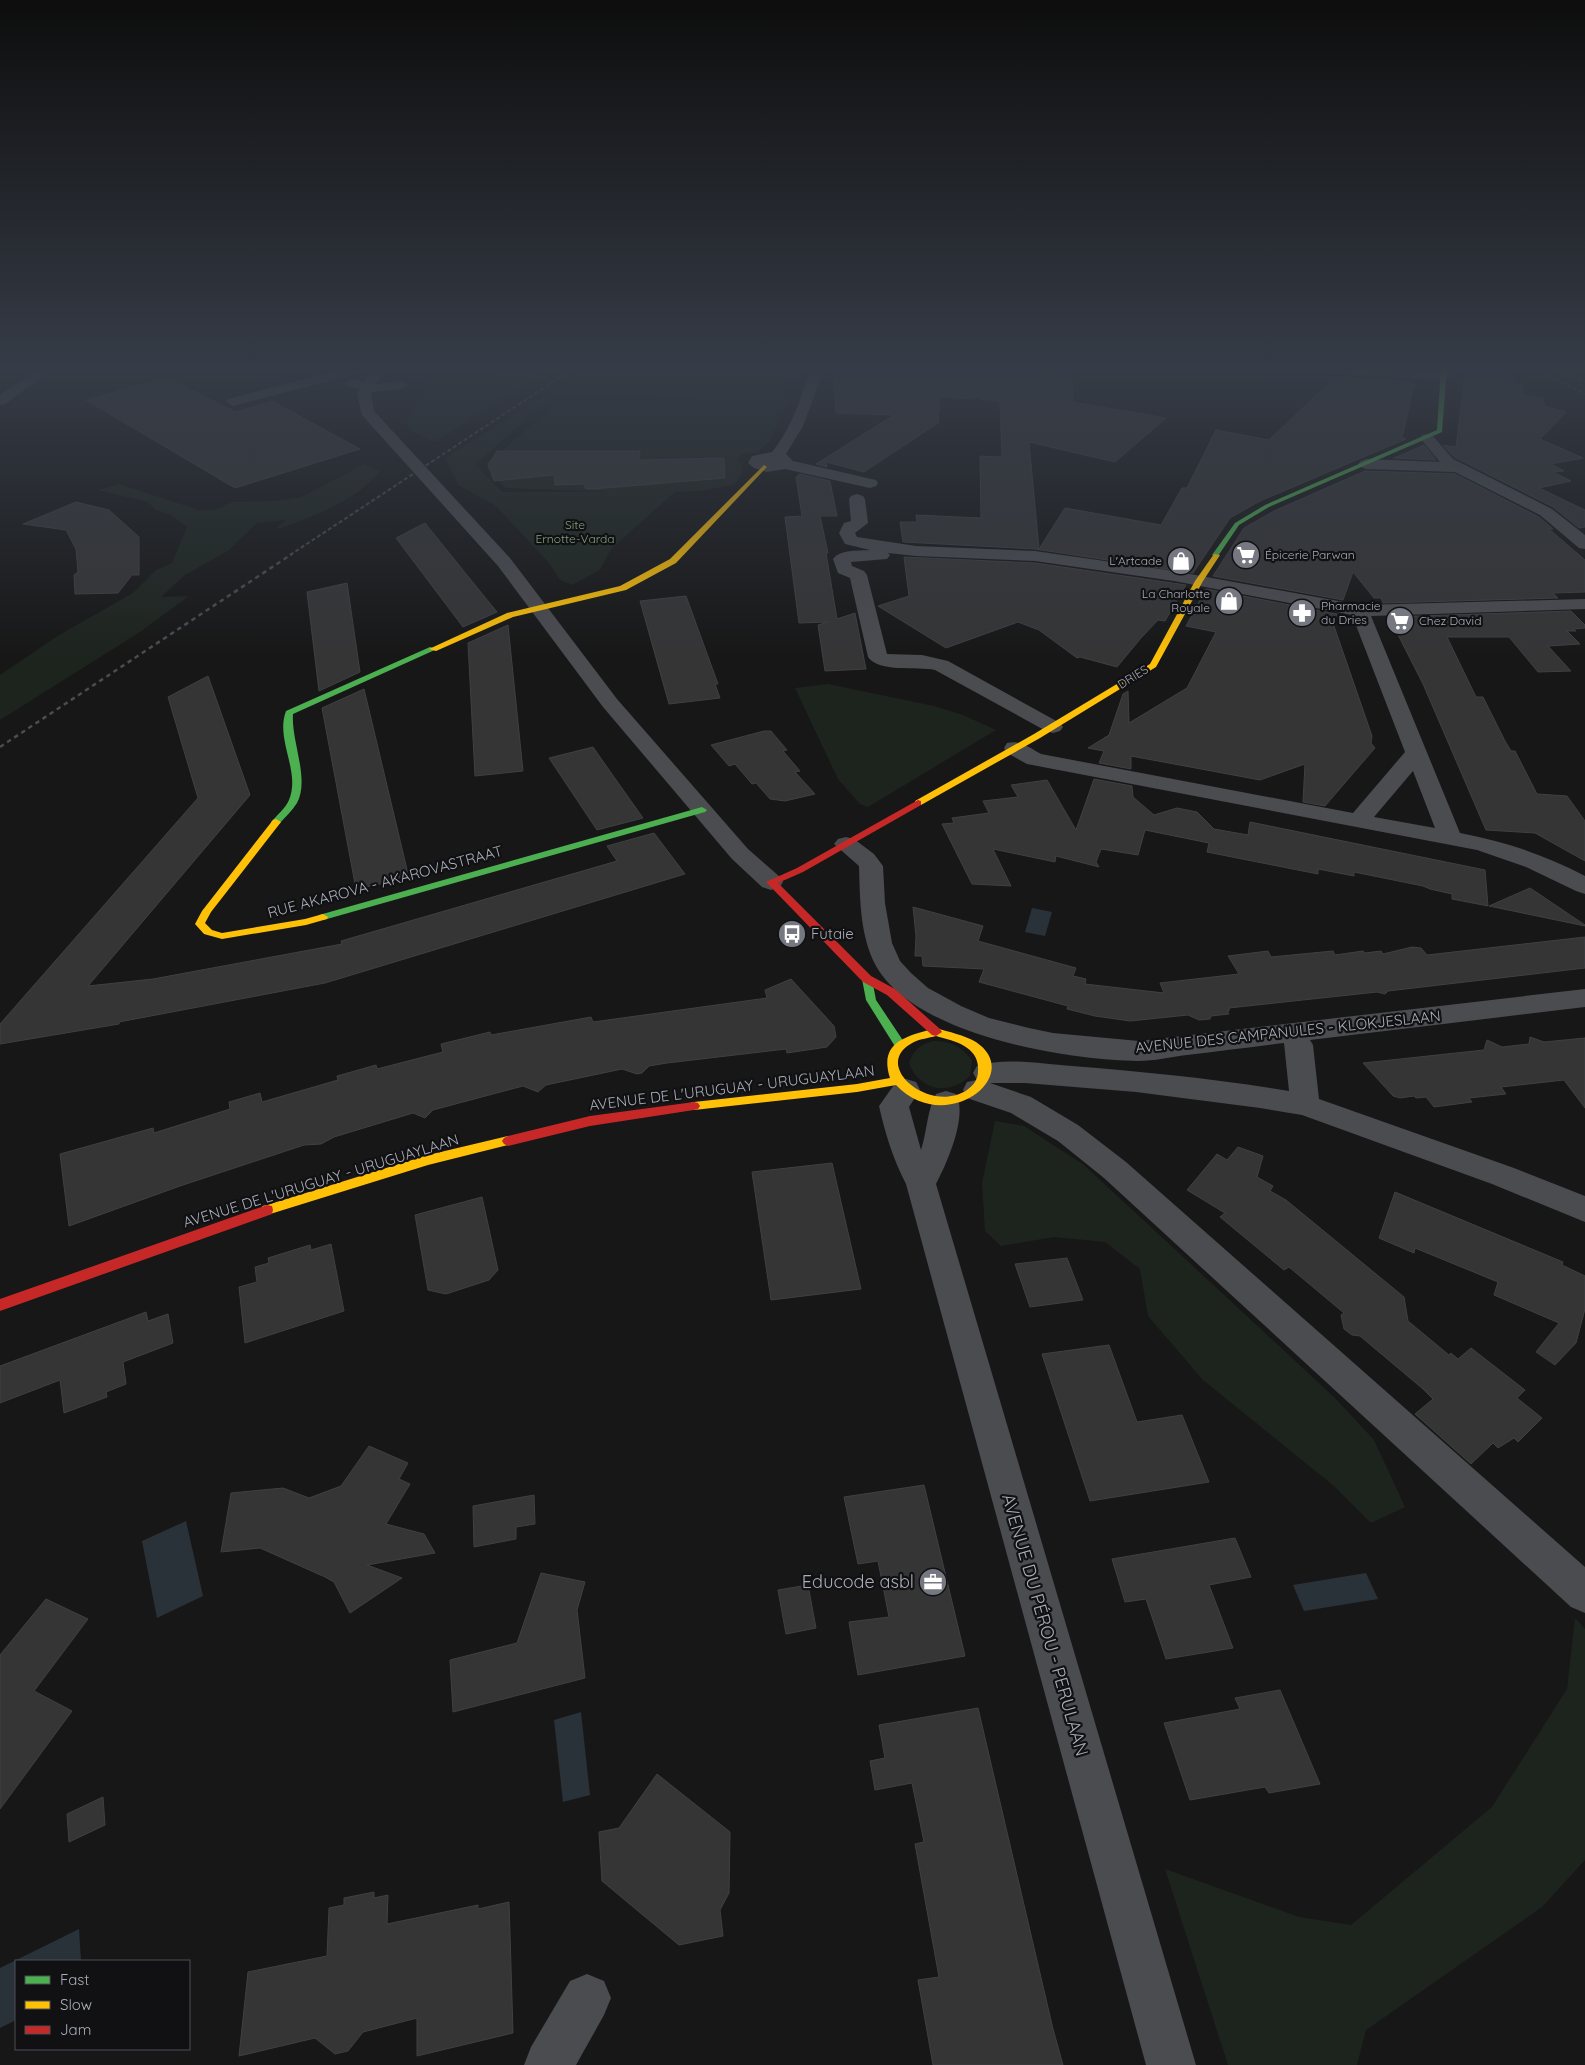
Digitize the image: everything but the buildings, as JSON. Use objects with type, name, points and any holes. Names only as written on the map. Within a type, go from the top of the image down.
[{"type":"street","points":[[415,464],[504,562],[610,703],[740,854],[771,882],[867,979],[891,992],[936,1032]]},
{"type":"street","points":[[539,608],[623,588],[673,561],[764,467],[775,467],[777,464]]},
{"type":"street","points":[[797,464],[870,483]]},
{"type":"street","name":"DRIES","points":[[771,882],[800,870],[1015,748],[1153,665],[1199,582],[1237,524],[1268,506],[1365,464]]},
{"type":"street","name":"DRIES","points":[[1377,464],[1456,467]]},
{"type":"street","points":[[1453,464],[1546,512],[1585,544]]},
{"type":"street","points":[[857,499],[860,523],[850,527],[847,533],[851,540],[869,545],[916,551],[1036,556],[1123,568],[1360,611],[1585,604]]},
{"type":"street","points":[[916,551],[907,554],[850,556],[842,559],[844,569],[858,575],[878,658],[886,661],[922,661],[941,665],[1053,726]]},
{"type":"street","name":"RUE AKAROVA - AKAROVASTRAAT","points":[[539,608],[510,615],[289,713],[286,724],[297,782],[296,794],[292,802],[207,910],[200,924],[208,932],[222,936],[306,922],[702,810]]},
{"type":"street","points":[[1360,611],[1450,837]]},
{"type":"street","points":[[1015,748],[1034,759],[1450,837],[1528,859],[1563,873],[1585,886]]},
{"type":"street","points":[[1359,820],[1416,753]]},
{"type":"street","name":"AVENUE DES CAMPANULES - KLOKJESLAAN","points":[[846,844],[866,859],[871,866],[873,904],[879,943],[890,965],[902,979],[919,994],[982,1026],[1029,1038],[1053,1043],[1139,1051],[1585,998]]},
{"type":"street","points":[[867,979],[871,1000],[900,1044]]},
{"type":"street","points":[[982,1082],[986,1063],[981,1054],[973,1045],[950,1034],[936,1032],[916,1036],[900,1044],[892,1056],[891,1069],[901,1086],[918,1097],[931,1101],[946,1102],[964,1098],[982,1082],[1025,1073],[1136,1082],[1260,1097],[1305,1105],[1503,1176],[1585,1209]]},
{"type":"street","points":[[1292,1032],[1299,1044],[1305,1105]]},
{"type":"street","points":[[982,1082],[1068,1133],[1115,1170],[1585,1593]]},
{"type":"street","name":"AVENUE DU PÉROU - PERULAAN","points":[[901,1086],[894,1106],[908,1159],[921,1184],[1171,2065]]},
{"type":"street","name":"AVENUE DE L'URUGUAY - URUGUAYLAAN","points":[[0,1305],[275,1207],[428,1160],[590,1121],[719,1102],[857,1088],[901,1086]]},
{"type":"street","points":[[921,1184],[932,1162],[945,1118],[946,1102]]},
{"type":"street","points":[[549,2065],[587,1998]]},
{"type":"green space","points":[[363,464],[380,471],[371,481],[348,498],[306,519],[279,529],[277,527],[286,520],[257,523],[228,551],[185,575],[161,597],[189,596],[140,632],[0,720],[0,675],[59,635],[133,593],[156,570],[172,563],[187,527],[171,515],[156,510],[148,502],[98,490],[119,484],[199,510],[216,510],[232,502],[277,501],[302,497]]},
{"type":"green space","name":"Site Ernotte-Varda","points":[[448,464],[475,464],[502,492],[612,492],[505,488],[488,464],[740,464],[743,470],[734,485],[699,491],[675,492],[611,549],[600,570],[572,585],[560,580],[549,563],[496,506],[458,485]]},
{"type":"green space","points":[[828,684],[934,706],[963,715],[996,730],[868,807],[860,804],[838,779],[795,688]]},
{"type":"green space","points":[[933,1041],[951,1044],[964,1052],[972,1060],[970,1076],[962,1082],[944,1088],[927,1085],[920,1080],[909,1063],[918,1049],[924,1044]]},
{"type":"green space","points":[[995,1121],[1024,1126],[1084,1165],[1334,1397],[1374,1440],[1405,1507],[1371,1523],[1334,1486],[1203,1380],[1148,1316],[1140,1269],[1105,1242],[1054,1237],[1001,1246],[985,1231],[982,1183]]},
{"type":"green space","points":[[1575,1618],[1585,1629],[1585,1860],[1542,1907],[1366,2030],[1357,2065],[1228,2065],[1165,1869],[1299,1917],[1351,1925],[1492,1807],[1567,1689]]},
{"type":"shaded area","points":[[1032,908],[1052,912],[1045,936],[1025,932]]},
{"type":"shaded area","points":[[186,1521],[203,1596],[157,1618],[142,1541]]},
{"type":"shaded area","points":[[1366,1573],[1378,1599],[1304,1611],[1293,1585]]},
{"type":"shaded area","points":[[581,1712],[590,1795],[563,1802],[554,1720]]},
{"type":"shaded area","points":[[79,1929],[81,1960],[16,1960]]},
{"type":"shaded area","points":[[15,1961],[15,2020],[0,2028],[0,1968]]},
{"type":"railway","points":[[290,555],[428,464]]},
{"type":"railway","points":[[0,747],[292,554]]},
{"type":"traffic: fast","points":[[1216,555],[1237,524],[1267,506],[1363,464]]},
{"type":"traffic: fast","points":[[276,822],[293,801],[296,791],[297,780],[289,735],[289,713],[433,649]]},
{"type":"traffic: fast","points":[[323,917],[702,810]]},
{"type":"traffic: fast","points":[[867,979],[871,1000],[900,1045]]},
{"type":"traffic: slow","points":[[433,649],[510,615],[623,588],[673,561],[764,467]]},
{"type":"traffic: slow","points":[[918,803],[1037,736],[1153,665],[1199,581],[1216,555]]},
{"type":"traffic: slow","points":[[276,822],[207,911],[200,924],[208,932],[222,936],[306,922],[323,917]]},
{"type":"traffic: slow","points":[[936,1032],[970,1044],[982,1056],[985,1064],[982,1081],[978,1087],[965,1096],[944,1101],[924,1099],[908,1090],[896,1078],[892,1064],[896,1051],[910,1039],[936,1032]]},
{"type":"traffic: slow","points":[[694,1106],[857,1088],[896,1081]]},
{"type":"traffic: slow","points":[[267,1210],[428,1160],[508,1141]]},
{"type":"traffic: jam","points":[[918,803],[800,870],[771,882],[867,979],[891,992],[936,1032]]},
{"type":"traffic: jam","points":[[508,1141],[590,1121],[694,1106]]},
{"type":"traffic: jam","points":[[0,1305],[267,1210]]},
{"type":"place","name":"Épicerie Parwan","points":[[1246,555]]},
{"type":"place","name":"L'Artcade","points":[[1181,561]]},
{"type":"place","name":"La Charlotte Royale","points":[[1229,601]]},
{"type":"place","name":"Pharmacie du Dries","points":[[1302,613]]},
{"type":"place","name":"Chez David","points":[[1400,621]]},
{"type":"place","name":"Futaie","points":[[792,934]]},
{"type":"place","name":"Educode asbl","points":[[933,1582]]}]
